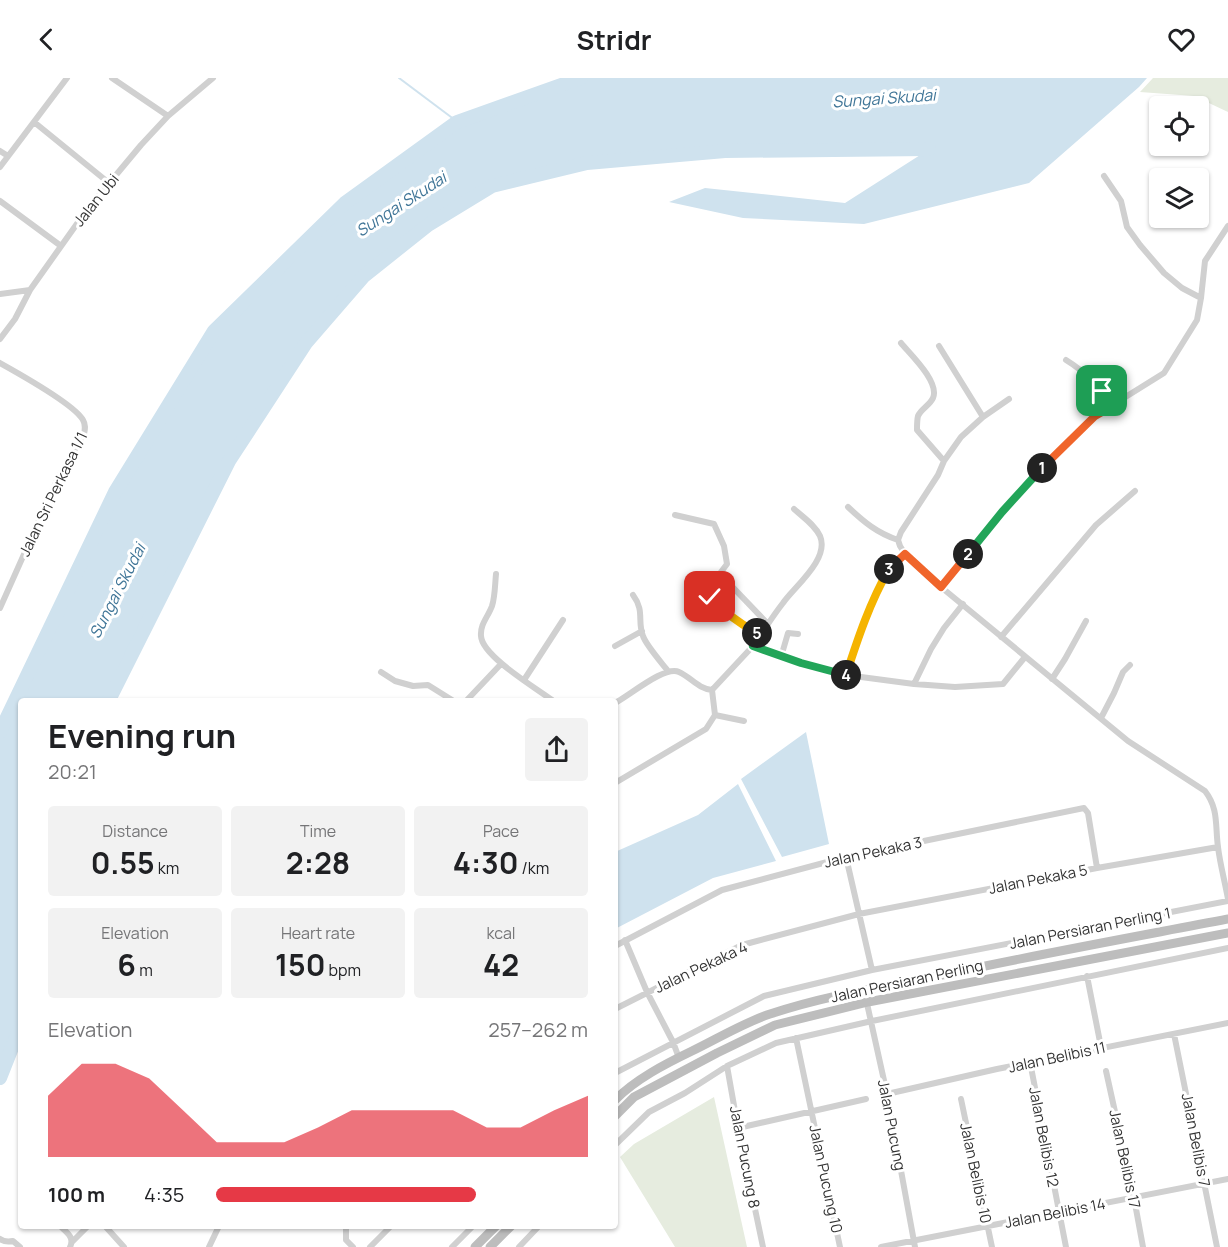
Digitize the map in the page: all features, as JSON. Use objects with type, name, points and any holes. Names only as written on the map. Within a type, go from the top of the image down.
[{"type":"main road","name":"Jalan Persiaran Perling","points":[[618,1097],[625,1090],[679,1058],[767,1015],[864,990],[1228,919]]},
{"type":"main road","name":"Jalan Persiaran Perling","points":[[618,1113],[634,1097],[775,1025],[868,1002],[1228,933]]},
{"type":"main road","points":[[475,1247],[493,1229]]},
{"type":"main road","points":[[490,1247],[508,1229]]},
{"type":"street","points":[[0,167],[67,78]]},
{"type":"street","points":[[112,78],[168,116]]},
{"type":"street","points":[[123,85],[127,78]]},
{"type":"street","name":"Jalan Ubi","points":[[0,339],[15,319],[30,290],[86,211],[168,116],[213,78]]},
{"type":"street","points":[[34,122],[109,183]]},
{"type":"street","points":[[0,150],[8,156]]},
{"type":"street","points":[[1104,176],[1121,201],[1127,227],[1140,245],[1164,273],[1182,288],[1201,298]]},
{"type":"street","points":[[0,201],[61,246]]},
{"type":"street","points":[[941,587],[1002,512],[1095,416],[1164,373],[1197,320],[1205,261],[1228,226]]},
{"type":"street","points":[[0,294],[30,290]]},
{"type":"street","points":[[901,343],[933,384],[935,390],[933,398],[918,416],[917,430],[944,461]]},
{"type":"street","points":[[939,346],[983,417]]},
{"type":"street","points":[[1066,360],[1090,377],[1114,405]]},
{"type":"street","name":"Jalan Sri Perkasa 1/1","points":[[0,363],[49,393],[82,418],[86,426],[84,434],[58,478],[0,608]]},
{"type":"street","points":[[1009,399],[983,417],[961,437],[901,532],[898,540],[900,546],[905,554],[941,587],[1128,741],[1204,791],[1215,810],[1218,847],[1228,900]]},
{"type":"street","points":[[1001,637],[1096,525],[1135,491]]},
{"type":"street","points":[[848,507],[872,528],[898,540]]},
{"type":"street","points":[[618,781],[706,729],[715,715],[712,690],[753,646],[784,601],[812,569],[822,548],[821,537],[794,509]]},
{"type":"street","points":[[675,514],[714,524],[724,546],[727,564],[722,572],[723,577],[768,624]]},
{"type":"street","points":[[846,675],[878,588],[891,566],[905,554]]},
{"type":"street","points":[[496,574],[492,606],[482,623],[481,638],[501,664],[549,698]]},
{"type":"street","points":[[633,595],[640,606],[643,638],[668,671]]},
{"type":"street","points":[[710,597],[734,620],[760,635]]},
{"type":"street","points":[[914,684],[931,649],[963,604]]},
{"type":"street","points":[[524,680],[563,620]]},
{"type":"street","points":[[1052,679],[1086,621]]},
{"type":"street","points":[[615,646],[642,631]]},
{"type":"street","points":[[781,657],[788,633],[798,634]]},
{"type":"street","points":[[753,646],[781,657],[846,675],[955,687],[1003,684],[1025,657]]},
{"type":"street","points":[[469,698],[501,664]]},
{"type":"street","points":[[1101,718],[1123,672],[1130,665]]},
{"type":"street","points":[[618,701],[673,670],[704,689],[712,690]]},
{"type":"street","points":[[381,672],[395,681],[413,686],[428,685],[449,698]]},
{"type":"street","points":[[715,715],[744,721]]},
{"type":"street","name":"Jalan Pekaka 3","points":[[618,944],[722,890],[846,857],[1084,808],[1088,813],[1098,868]]},
{"type":"street","name":"Jalan Pekaka 5","points":[[859,914],[1218,847]]},
{"type":"street","points":[[846,857],[872,970]]},
{"type":"street","name":"Jalan Persiaran Perling 1","points":[[618,1071],[764,996],[872,970],[1228,900]]},
{"type":"street","name":"Jalan Pekaka 4","points":[[618,1007],[742,945],[859,914]]},
{"type":"street","points":[[625,940],[679,1058]]},
{"type":"street","points":[[618,1142],[649,1112],[685,1093],[727,1066],[776,1043],[1228,948]]},
{"type":"street","points":[[1087,976],[1101,1047]]},
{"type":"street","name":"Jalan Pucung","points":[[864,990],[887,1094],[914,1244]]},
{"type":"street","name":"Jalan Belibis 11","points":[[887,1094],[1101,1047],[1228,1023]]},
{"type":"street","name":"Jalan Belibis 7","points":[[1174,1034],[1217,1247]]},
{"type":"street","name":"Jalan Pucung 10","points":[[796,1038],[840,1247]]},
{"type":"street","name":"Jalan Belibis 12","points":[[1030,1062],[1066,1247]]},
{"type":"street","name":"Jalan Pucung 8","points":[[727,1066],[763,1247]]},
{"type":"street","name":"Jalan Belibis 17","points":[[1106,1071],[1143,1247]]},
{"type":"street","points":[[738,1128],[866,1099]]},
{"type":"street","name":"Jalan Belibis 10","points":[[961,1099],[992,1247]]},
{"type":"street","name":"Jalan Belibis 14","points":[[881,1247],[914,1244],[987,1226],[1228,1179]]},
{"type":"street","points":[[63,1229],[71,1237],[71,1244]]},
{"type":"street","points":[[71,1244],[85,1229]]},
{"type":"street","points":[[108,1229],[124,1247]]},
{"type":"street","points":[[209,1247],[218,1229]]},
{"type":"street","points":[[346,1229],[346,1240],[353,1247]]},
{"type":"street","points":[[370,1247],[388,1229]]},
{"type":"street","points":[[452,1247],[470,1229]]},
{"type":"street","points":[[519,1247],[536,1229]]},
{"type":"street","points":[[0,1239],[7,1242],[13,1241],[20,1247]]},
{"type":"shaded area","points":[[1153,78],[1228,78],[1228,112],[1209,103],[1209,96],[1140,92]]},
{"type":"shaded area","points":[[714,1097],[747,1247],[675,1247],[620,1157],[634,1144]]},
{"type":"water","name":"Sungai Skudai","points":[[581,78],[1147,78],[1029,183],[864,224],[743,218],[669,202],[705,188],[845,203],[928,150],[726,151],[587,163],[492,186],[428,225],[364,276],[306,343],[229,461],[110,698],[18,698],[18,1033],[0,1078],[0,732],[115,492],[214,331],[345,203],[457,122]]},
{"type":"water","points":[[806,732],[829,844],[782,857],[741,779]]},
{"type":"water","points":[[738,784],[776,861],[713,878],[618,927],[618,851],[698,815]]},
{"type":"waterway","points":[[399,78],[459,123]]},
{"type":"waterway","points":[[0,732],[115,492],[214,331],[345,203],[457,122],[581,78]]},
{"type":"waterway","points":[[110,698],[229,461],[306,343],[364,276],[428,225],[492,186],[587,163],[725,151],[929,149]]},
{"type":"waterway","points":[[0,1078],[18,1033]]},
{"type":"route","points":[[710,597],[726,614],[760,635],[753,646],[781,657],[846,675],[878,588],[891,566],[905,554],[941,587],[1002,512],[1048,462],[1095,416],[1114,405],[1102,391]]}]
